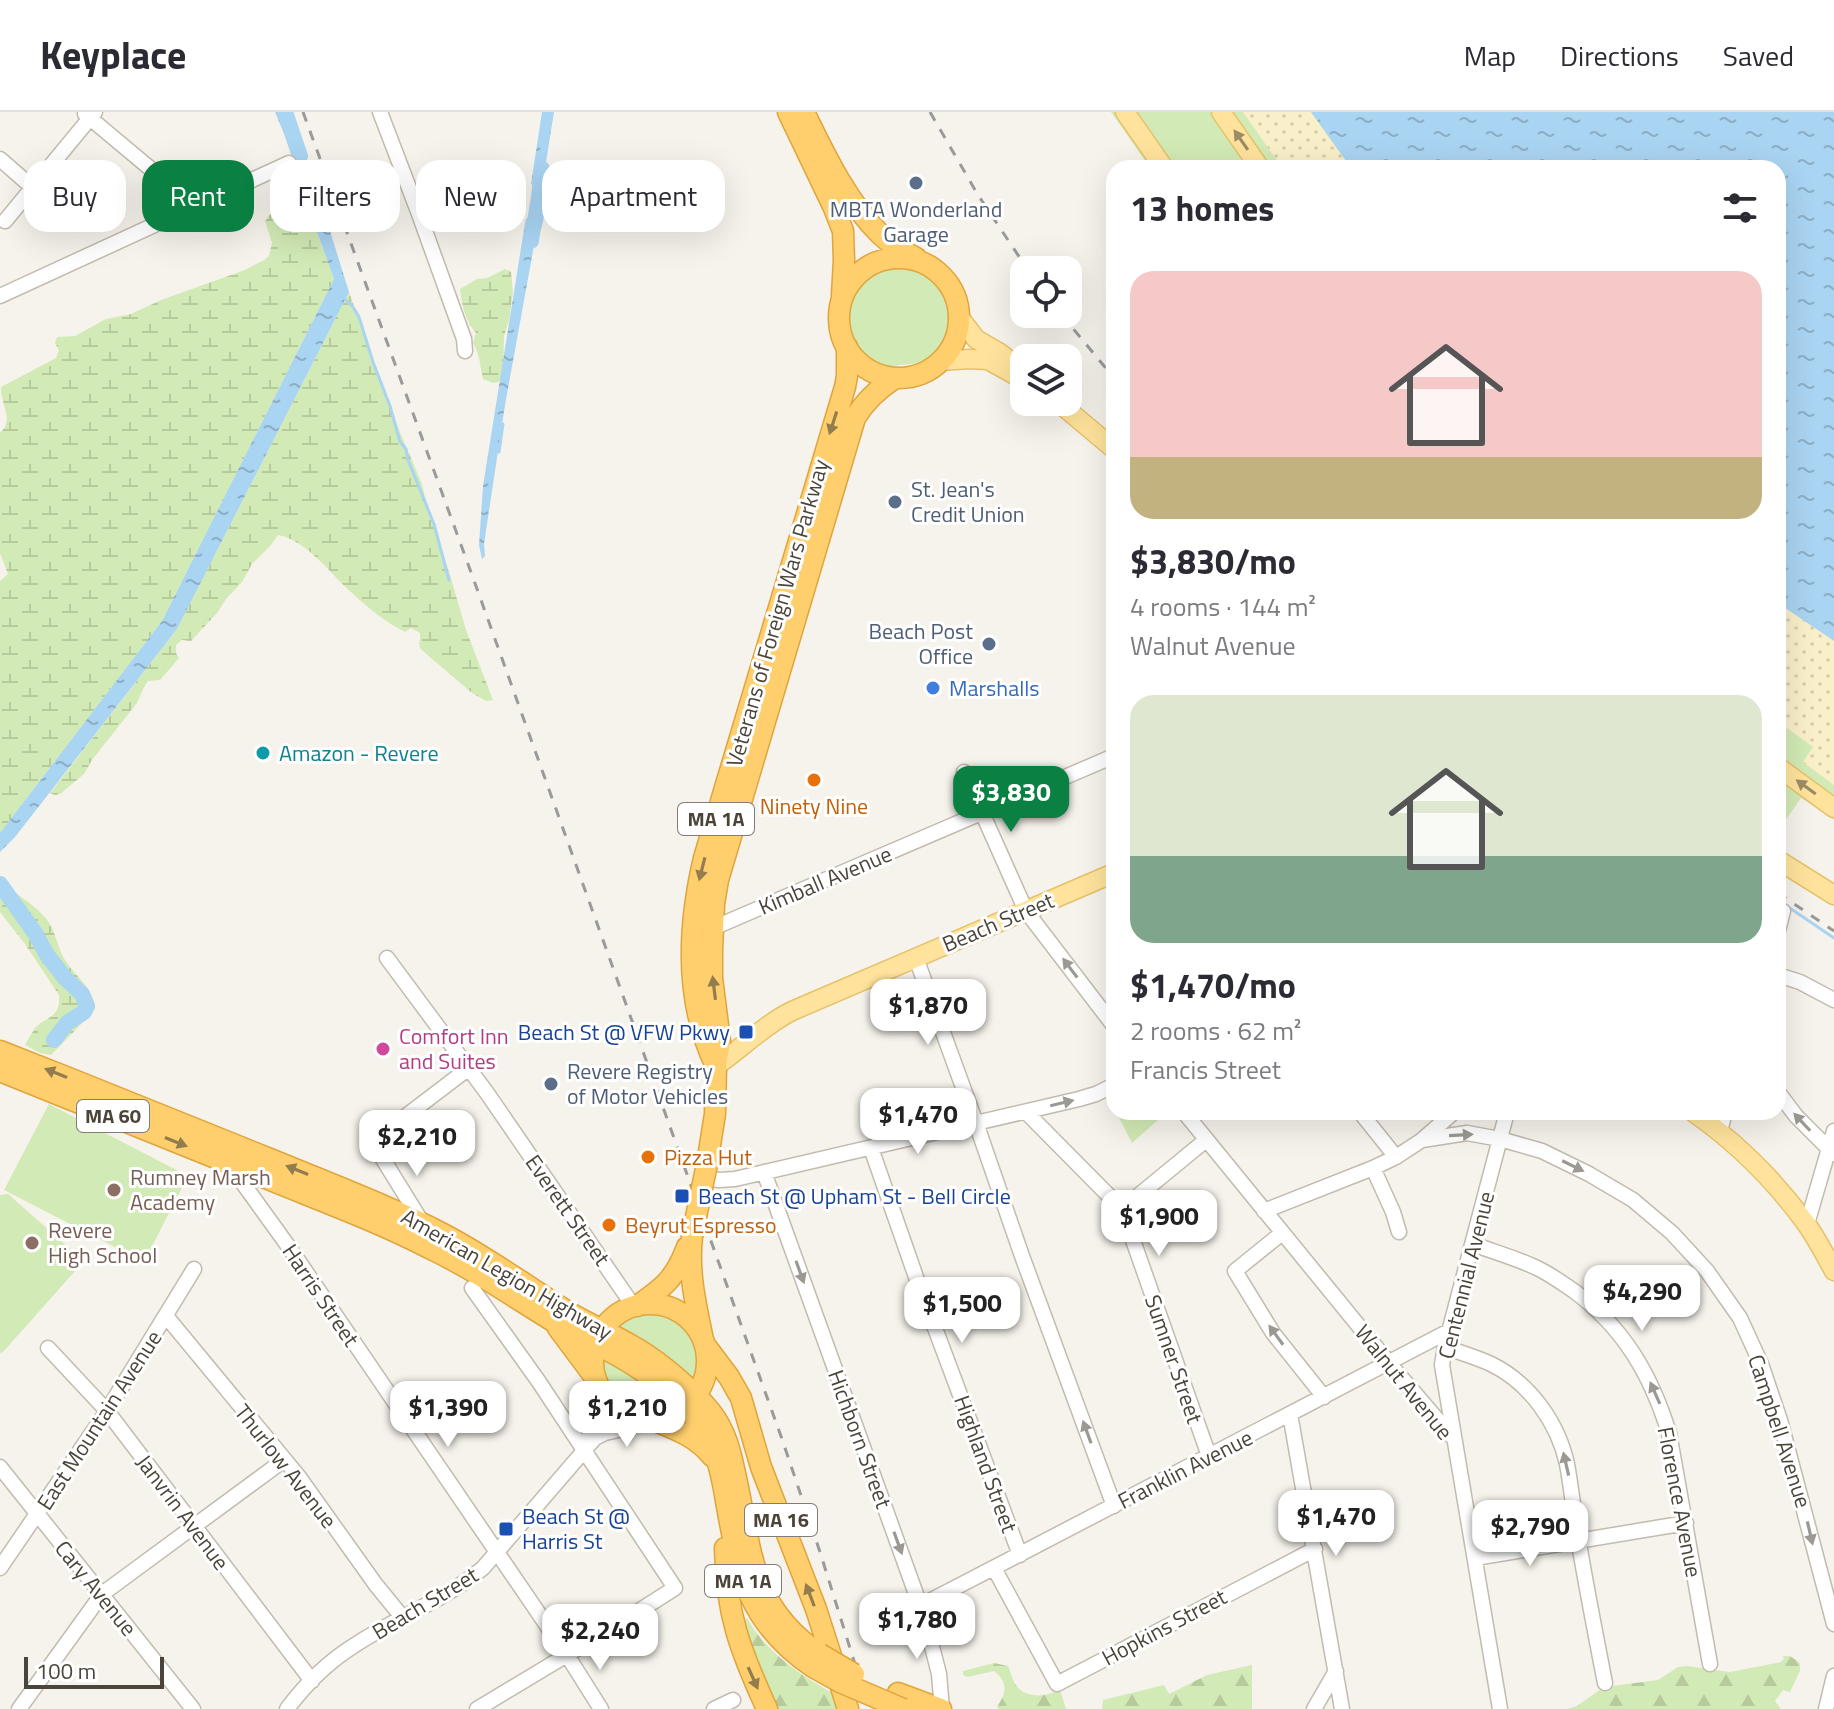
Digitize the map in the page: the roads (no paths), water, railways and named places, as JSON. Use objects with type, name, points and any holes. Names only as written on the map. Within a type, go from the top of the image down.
[{"type":"highway","name":"MA 1A","points":[[788,112],[843,231],[840,326],[847,347]]},
{"type":"highway","points":[[804,112],[839,180],[880,234],[941,275],[950,287],[958,305],[957,333],[951,349],[940,361]]},
{"type":"highway","points":[[842,303],[857,276],[884,260],[915,260],[929,266]]},
{"type":"highway","points":[[847,347],[872,372],[895,378]]},
{"type":"highway","name":"Veterans of Foreign Wars Parkway","points":[[716,1066],[704,1037],[693,981],[691,938],[695,898],[704,858],[845,387],[847,347]]},
{"type":"highway","name":"MA 1A","points":[[895,378],[911,377],[927,371],[940,361]]},
{"type":"highway","name":"Veterans of Foreign Wars Parkway","points":[[634,1307],[670,1280],[692,1236],[708,1174],[720,1048],[712,978],[714,904],[718,880],[855,418],[877,389],[895,378]]},
{"type":"highway","name":"American Legion Highway","points":[[0,1051],[424,1224],[493,1262],[556,1313]]},
{"type":"highway","name":"American Legion Highway","points":[[0,1071],[429,1247],[650,1366],[690,1401]]},
{"type":"highway","name":"Veterans of Foreign Wars Parkway","points":[[692,1236],[692,1290],[704,1344]]},
{"type":"highway","points":[[597,1381],[566,1336],[556,1313],[584,1314],[655,1305],[677,1311],[692,1322],[704,1344],[706,1371],[690,1401],[667,1415],[647,1418]]},
{"type":"highway","name":"MA 1A","points":[[600,1337],[616,1316],[634,1307]]},
{"type":"highway","points":[[597,1381],[594,1362],[600,1337]]},
{"type":"highway","name":"MA 1A","points":[[704,1344],[726,1372],[737,1563],[749,1595],[763,1619],[798,1656],[816,1660],[840,1682],[902,1704],[942,1709]]},
{"type":"highway","name":"MA 16","points":[[726,1372],[741,1398],[761,1467],[819,1617],[848,1709]]},
{"type":"highway","name":"MA 1A","points":[[597,1381],[607,1398],[620,1409],[685,1433],[697,1441],[711,1455],[732,1493]]},
{"type":"highway","name":"MA 60","points":[[690,1401],[708,1436],[720,1470]]},
{"type":"highway","name":"MA 60","points":[[690,1401],[713,1414],[722,1428],[733,1463],[732,1493]]},
{"type":"highway","name":"MA 16","points":[[732,1493],[725,1565],[731,1613],[742,1652],[767,1709]]},
{"type":"main road","points":[[1125,112],[1158,160]]},
{"type":"main road","points":[[1221,112],[1254,160]]},
{"type":"main road","points":[[959,317],[976,339],[1000,353],[1010,363]]},
{"type":"main road","points":[[940,361],[988,360],[1010,370]]},
{"type":"main road","points":[[1075,416],[1106,442]]},
{"type":"main road","points":[[1786,773],[1834,808]]},
{"type":"main road","points":[[1786,865],[1834,895]]},
{"type":"main road","name":"Beach Street","points":[[716,1066],[787,1013],[1106,876]]},
{"type":"main road","points":[[1704,1120],[1752,1161],[1807,1224],[1834,1271]]},
{"type":"street","points":[[380,112],[459,324],[465,351]]},
{"type":"street","points":[[53,160],[89,114],[142,161]]},
{"type":"street","points":[[0,159],[24,180]]},
{"type":"street","points":[[0,296],[270,172]]},
{"type":"street","points":[[5,221],[24,197]]},
{"type":"street","name":"Kimball Avenue","points":[[713,928],[1106,759]]},
{"type":"street","points":[[964,772],[1026,911],[1106,1016]]},
{"type":"street","name":"Everett Street","points":[[387,958],[469,1068],[634,1307]]},
{"type":"street","points":[[916,958],[1114,1506]]},
{"type":"street","points":[[1786,978],[1834,1000]]},
{"type":"street","points":[[424,1224],[378,1151],[378,1140],[469,1068]]},
{"type":"street","points":[[708,1174],[731,1180],[1026,1112],[1079,1099],[1106,1088]]},
{"type":"street","points":[[1786,1103],[1832,1150]]},
{"type":"street","name":"Sumner Street","points":[[1026,1112],[1122,1209],[1209,1456]]},
{"type":"street","name":"Walnut Avenue","points":[[1190,1120],[1454,1439],[1500,1709]]},
{"type":"street","points":[[1366,1120],[1396,1157]]},
{"type":"street","points":[[1422,1140],[1445,1120]]},
{"type":"street","name":"Centennial Avenue","points":[[1454,1439],[1442,1365],[1505,1120]]},
{"type":"street","points":[[1720,1131],[1723,1120]]},
{"type":"street","points":[[1807,1224],[1832,1150],[1834,1131]]},
{"type":"street","name":"Campbell Avenue","points":[[1264,1211],[1373,1168],[1422,1140],[1467,1133],[1542,1151],[1633,1200],[1672,1233],[1707,1271],[1740,1318],[1761,1364],[1780,1420],[1834,1624]]},
{"type":"street","points":[[1122,1209],[1206,1140]]},
{"type":"street","name":"Highland Street","points":[[871,1148],[1020,1555]]},
{"type":"street","name":"Harris Street","points":[[225,1162],[299,1262],[601,1709]]},
{"type":"street","points":[[1373,1168],[1399,1232]]},
{"type":"street","name":"Hichborn Street","points":[[764,1172],[920,1606],[938,1669],[942,1709]]},
{"type":"street","points":[[1282,1233],[1235,1271],[1273,1333],[1324,1397]]},
{"type":"street","name":"Florence Avenue","points":[[1473,1244],[1540,1269],[1589,1303],[1613,1325],[1635,1355],[1661,1407],[1669,1433],[1710,1664]]},
{"type":"street","name":"East Mountain Avenue","points":[[0,1568],[107,1411],[194,1269]]},
{"type":"street","points":[[472,1288],[539,1382],[675,1588],[477,1709]]},
{"type":"street","name":"Thurlow Avenue","points":[[166,1316],[284,1460],[403,1618]]},
{"type":"street","name":"Franklin Avenue","points":[[920,1606],[1449,1331]]},
{"type":"street","points":[[1445,1347],[1493,1365],[1510,1375],[1539,1404],[1551,1423],[1566,1462],[1605,1683]]},
{"type":"street","name":"Janvrin Avenue","points":[[48,1348],[107,1411],[312,1681]]},
{"type":"street","name":"Beach Street","points":[[584,1449],[592,1428],[597,1381]]},
{"type":"street","points":[[1290,1414],[1342,1709]]},
{"type":"street","name":"Beach Street","points":[[287,1709],[312,1681],[353,1645],[461,1586],[483,1568],[584,1449],[600,1435],[628,1428],[647,1418]]},
{"type":"street","points":[[19,1709],[102,1594],[284,1460]]},
{"type":"street","name":"Cary Avenue","points":[[0,1467],[193,1709]]},
{"type":"street","points":[[1475,1558],[1686,1523]]},
{"type":"street","name":"Hopkins Street","points":[[994,1568],[1057,1684],[1315,1549]]},
{"type":"street","points":[[1314,1709],[1336,1671]]},
{"type":"street","points":[[1826,1709],[1834,1676]]},
{"type":"street","points":[[714,1709],[733,1700]]},
{"type":"water","points":[[275,112],[283,112],[303,160],[292,160]]},
{"type":"water","points":[[542,112],[554,112],[546,160],[542,160],[542,187],[531,184]]},
{"type":"water","points":[[1311,112],[1834,112],[1834,641],[1786,608],[1786,160],[1345,160]]},
{"type":"water","points":[[532,218],[535,222],[533,251],[505,405],[484,544],[485,556],[482,559],[479,545],[483,486],[526,219]]},
{"type":"water","points":[[317,232],[330,232],[349,292],[177,629],[15,837],[0,852],[0,833],[162,621],[334,279]]},
{"type":"waterway","points":[[285,112],[300,156]]},
{"type":"waterway","points":[[531,241],[542,169]]},
{"type":"waterway","points":[[345,299],[359,317],[400,442],[406,449],[434,524],[449,580]]},
{"type":"waterway","points":[[499,452],[503,424]]},
{"type":"waterway","points":[[0,884],[47,955],[82,994],[87,1006],[84,1012],[67,1023],[54,1040]]},
{"type":"waterway","points":[[1786,905],[1834,938]]},
{"type":"railway","points":[[303,112],[782,1439],[869,1709]]},
{"type":"railway","points":[[930,112],[978,195],[1019,256]]},
{"type":"railway","points":[[1073,328],[1106,368]]},
{"type":"railway","points":[[1786,898],[1834,931]]},
{"type":"place","name":"MBTA Wonderland Garage","points":[[916,183]]},
{"type":"place","name":"St. Jean's Credit Union","points":[[895,502]]},
{"type":"place","name":"Beach Post Office","points":[[989,644]]},
{"type":"place","name":"Marshalls","points":[[933,688]]},
{"type":"place","name":"Amazon - Revere","points":[[263,753]]},
{"type":"place","name":"Ninety Nine","points":[[814,780]]},
{"type":"place","name":"Beach St @ VFW Pkwy","points":[[746,1032]]},
{"type":"place","name":"Comfort Inn and Suites","points":[[383,1049]]},
{"type":"place","name":"Revere Registry of Motor Vehicles","points":[[551,1084]]},
{"type":"place","name":"Pizza Hut","points":[[648,1157]]},
{"type":"place","name":"Rumney Marsh Academy","points":[[114,1190]]},
{"type":"place","name":"Beach St @ Upham St - Bell Circle","points":[[682,1196]]},
{"type":"place","name":"Beyrut Espresso","points":[[609,1225]]},
{"type":"place","name":"Revere High School","points":[[32,1243]]},
{"type":"place","name":"Beach St @ Harris St","points":[[506,1529]]}]
